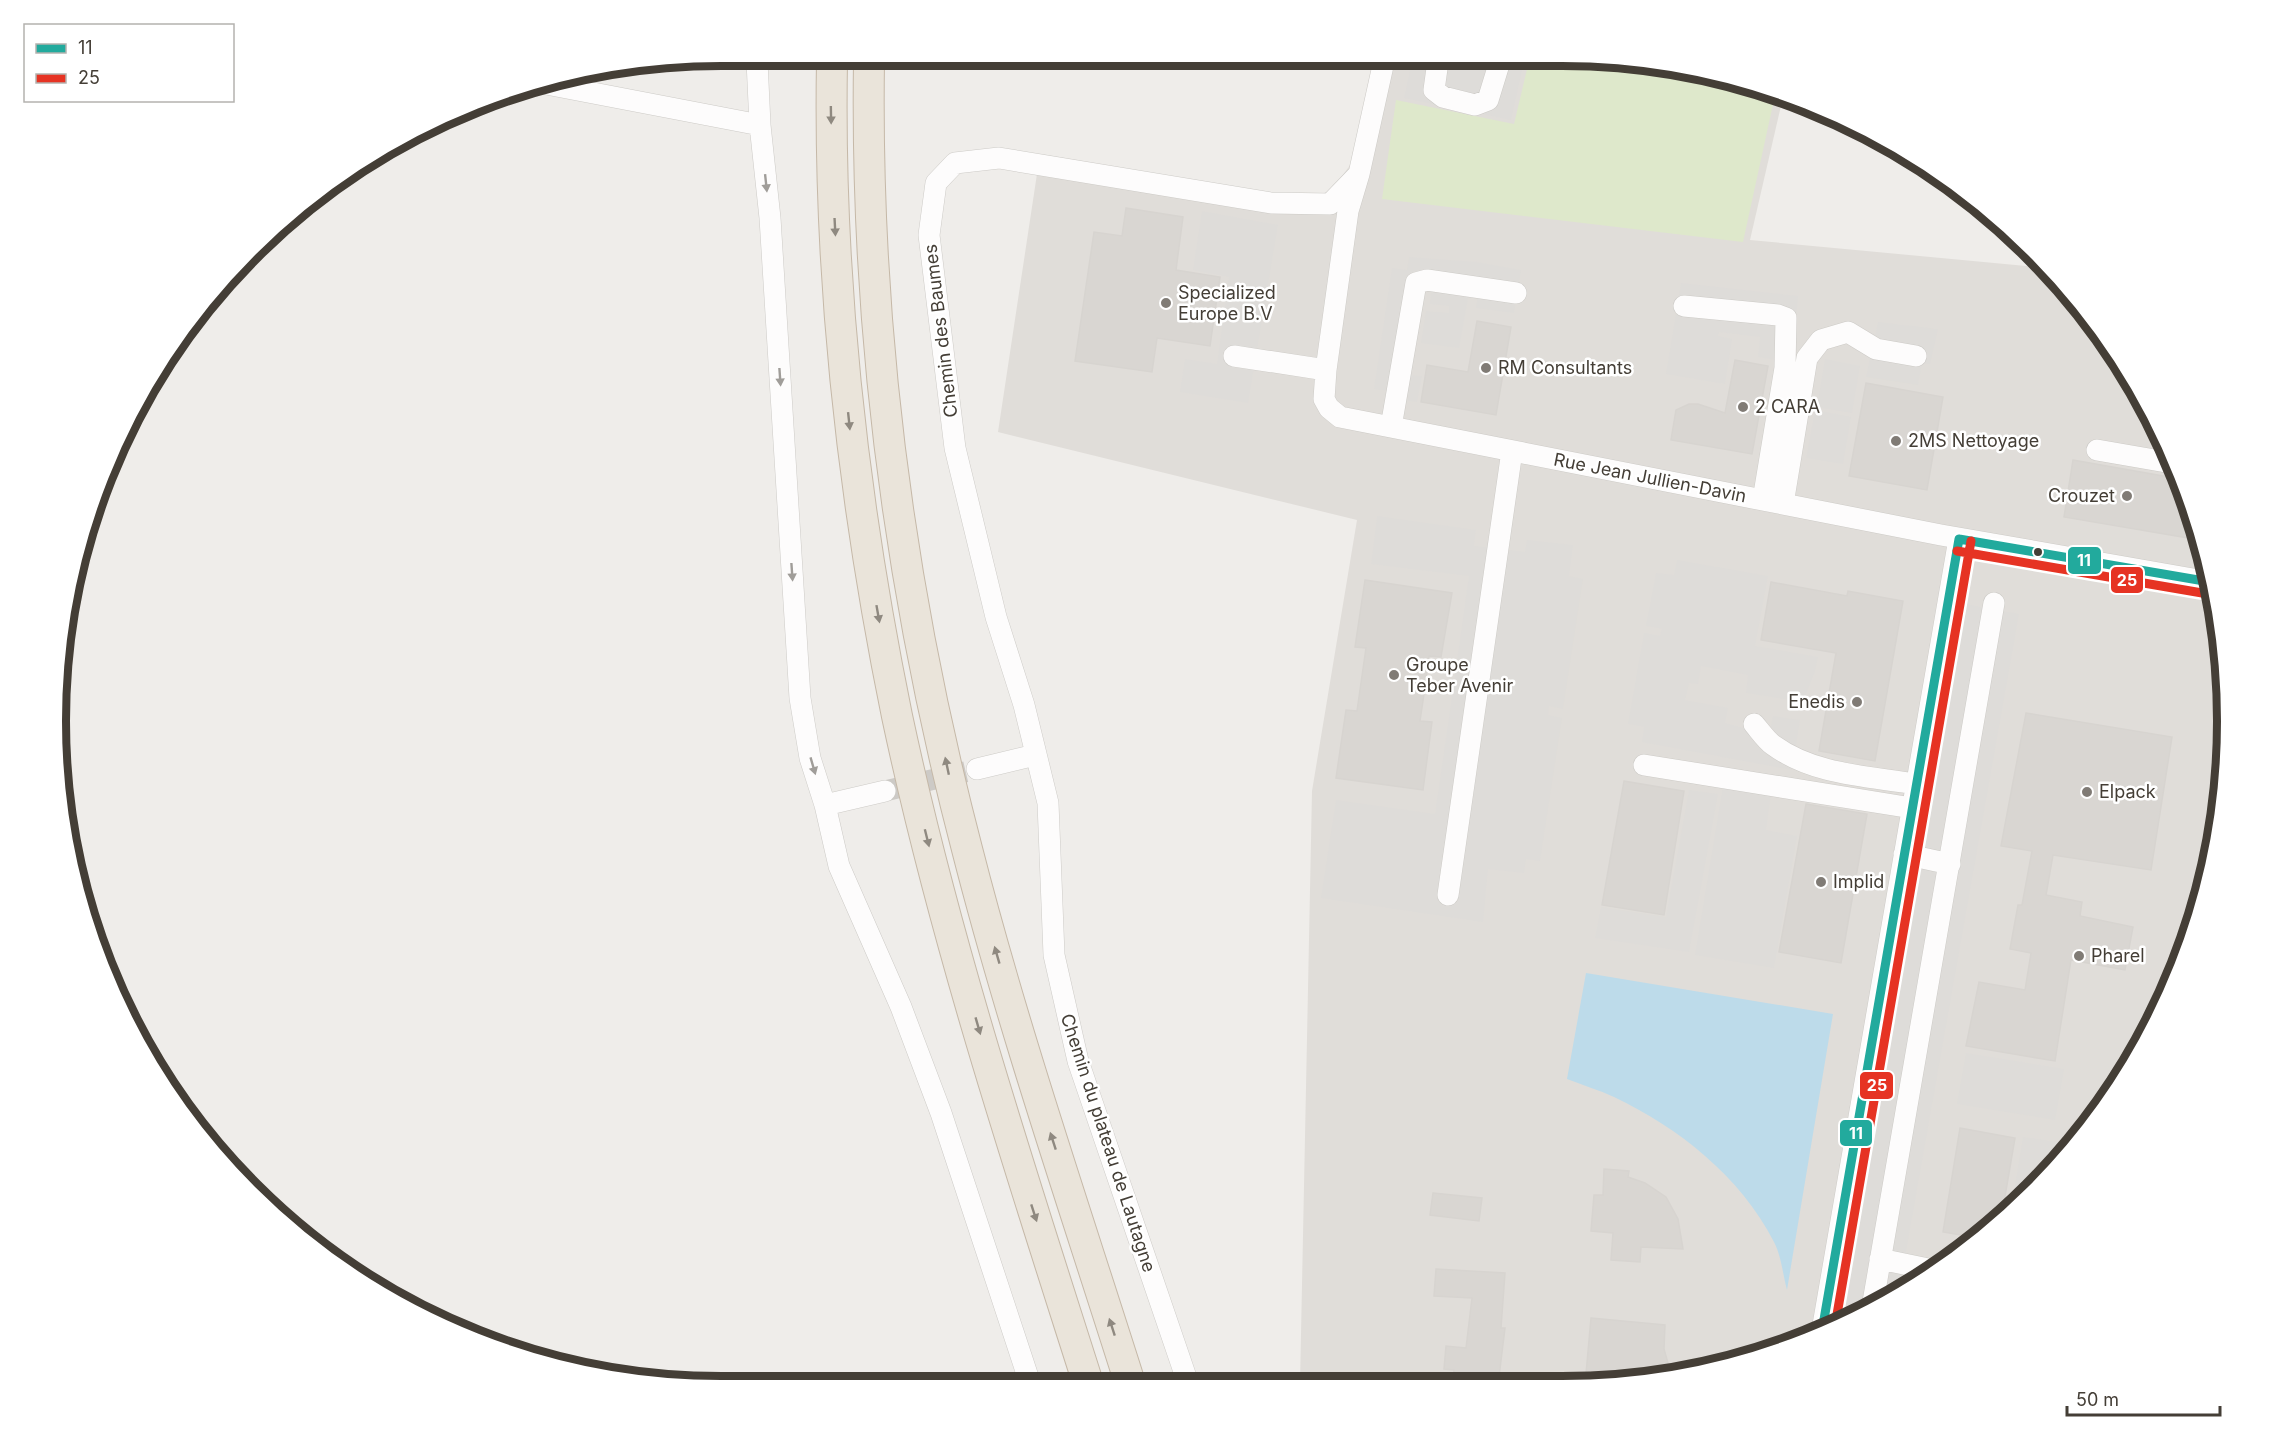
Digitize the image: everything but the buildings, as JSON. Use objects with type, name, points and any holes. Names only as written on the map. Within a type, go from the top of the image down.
[{"type":"highway","points":[[832,66],[832,169],[844,364],[850,428],[883,644],[898,720],[958,957],[1010,1136],[1086,1376]]},
{"type":"highway","points":[[869,66],[871,190],[881,358],[905,552],[931,692],[967,852],[1016,1021],[1128,1376]]},
{"type":"street","points":[[757,66],[760,125],[770,218],[800,699],[810,758],[825,805],[839,866],[901,1007],[941,1113],[1028,1376]]},
{"type":"street","points":[[1359,174],[1383,66]]},
{"type":"street","points":[[1437,66],[1434,90],[1443,98],[1475,105],[1488,100],[1498,66]]},
{"type":"street","points":[[559,86],[760,125]]},
{"type":"street","name":"Chemin des Baumes","points":[[1035,755],[1024,705],[996,617],[955,448],[929,235],[936,183],[955,163],[999,158],[1272,204],[1330,204],[1359,174]]},
{"type":"street","name":"Rue Jean Jullien-Davin","points":[[1359,174],[1348,211],[1326,370],[1324,399],[1329,408],[1340,417],[1959,539],[2201,580]]},
{"type":"street","points":[[1391,427],[1416,283],[1427,280],[1516,293]]},
{"type":"street","points":[[1684,306],[1778,315],[1786,318],[1785,368],[1773,502]]},
{"type":"street","points":[[1773,502],[1807,358],[1821,340],[1848,332],[1876,349],[1916,356]]},
{"type":"street","points":[[1234,356],[1326,370]]},
{"type":"street","points":[[2097,450],[2163,461]]},
{"type":"street","points":[[1448,895],[1512,451]]},
{"type":"street","points":[[1823,1322],[1959,539]]},
{"type":"street","points":[[1874,1296],[1994,603]]},
{"type":"street","points":[[1754,724],[1771,744],[1797,761],[1820,769],[1916,784]]},
{"type":"street","points":[[977,769],[1035,755]]},
{"type":"street","name":"Chemin du plateau de Lautagne","points":[[1035,755],[1048,803],[1054,955],[1065,1008],[1078,1061],[1186,1376]]},
{"type":"street","points":[[1644,765],[1912,808]]},
{"type":"street","points":[[825,805],[885,791]]},
{"type":"street","points":[[1904,854],[1950,864]]},
{"type":"street","points":[[1880,1259],[1923,1268]]},
{"type":"shaded area","points":[[1372,66],[1605,67],[1690,79],[1732,88],[1781,104],[1750,240],[2033,267],[2082,322],[2107,357],[2149,431],[2167,470],[2195,551],[2204,593],[2216,678],[2217,721],[2216,764],[2204,849],[2195,891],[2167,972],[2149,1011],[2107,1085],[2082,1120],[2025,1184],[1961,1241],[1926,1266],[1852,1308],[1813,1326],[1732,1354],[1690,1363],[1605,1375],[1300,1376],[1312,791],[1357,520],[998,432],[1040,154],[1303,199],[1331,191],[1351,164]]},
{"type":"shaded area","points":[[1411,66],[1523,66],[1511,120],[1404,98]]},
{"type":"shaded area","points":[[1202,211],[1278,225],[1248,403],[1180,392],[1185,359],[1217,364],[1229,277],[1193,270]]},
{"type":"shaded area","points":[[1409,257],[1477,262],[1521,270],[1514,313],[1476,308],[1478,293],[1469,293],[1459,348],[1421,343],[1426,311],[1449,313],[1449,306],[1430,304],[1431,289],[1425,291],[1407,375],[1422,376],[1417,402],[1389,398],[1390,391],[1374,389],[1392,268],[1407,270]]},
{"type":"shaded area","points":[[1681,283],[1798,296],[1792,363],[1758,357],[1760,337],[1719,332],[1718,336],[1732,339],[1725,384],[1666,374]]},
{"type":"shaded area","points":[[1878,322],[1938,329],[1930,364],[1922,363],[1918,385],[1866,377]]},
{"type":"shaded area","points":[[1825,359],[1860,366],[1852,413],[1817,407]]},
{"type":"shaded area","points":[[1815,410],[1851,417],[1843,464],[1806,458]]},
{"type":"shaded area","points":[[1377,516],[1476,530],[1474,546],[1525,552],[1527,540],[1573,545],[1569,576],[1583,579],[1563,709],[1549,706],[1548,715],[1562,718],[1540,861],[1526,859],[1524,873],[1488,869],[1483,922],[1321,898],[1336,800],[1435,814],[1469,576],[1371,564]]},
{"type":"shaded area","points":[[1677,560],[1768,576],[1755,646],[1818,657],[1803,702],[1746,693],[1748,675],[1701,666],[1698,684],[1689,683],[1685,700],[1728,708],[1725,723],[1747,729],[1770,730],[1773,716],[1800,720],[1792,770],[1642,742],[1644,727],[1628,724],[1644,633],[1660,636],[1662,629],[1646,626],[1656,573],[1674,575]]},
{"type":"shaded area","points":[[1965,604],[2019,614],[1901,1281],[1839,1314]]},
{"type":"shaded area","points":[[1723,786],[1771,794],[1766,830],[1797,836],[1774,968],[1695,955]]},
{"type":"shaded area","points":[[1689,790],[1718,794],[1689,952],[1595,938],[1601,907],[1666,917]]},
{"type":"shaded area","points":[[1966,1053],[2064,1069],[2055,1120],[1957,1104]]},
{"type":"shaded area","points":[[2023,1137],[2063,1143],[2025,1184],[2014,1195]]},
{"type":"green space","points":[[1528,66],[1605,67],[1647,72],[1732,88],[1774,101],[1743,242],[1382,199],[1396,100],[1514,124]]},
{"type":"water","points":[[1586,973],[1833,1014],[1787,1290],[1774,1242],[1760,1218],[1726,1175],[1706,1156],[1662,1123],[1614,1097],[1567,1079]]},
{"type":"tunnel","points":[[885,791],[977,769]]},
{"type":"transit line","name":"11","points":[[1959,539],[2201,581]]},
{"type":"transit line","name":"11","points":[[1824,1321],[1959,539]]},
{"type":"transit line","name":"25","points":[[1837,1315],[1971,541]]},
{"type":"transit line","name":"25","points":[[1957,551],[2204,593]]},
{"type":"place","name":"Specialized Europe B.V","points":[[1166,303]]},
{"type":"place","name":"RM Consultants","points":[[1486,368]]},
{"type":"place","name":"2 CARA","points":[[1743,407]]},
{"type":"place","name":"2MS Nettoyage","points":[[1896,441]]},
{"type":"place","name":"Crouzet","points":[[2127,496]]},
{"type":"place","name":"Groupe Teber Avenir","points":[[1394,675]]},
{"type":"place","name":"Enedis","points":[[1857,702]]},
{"type":"place","name":"Elpack","points":[[2087,792]]},
{"type":"place","name":"Implid","points":[[1821,882]]},
{"type":"place","name":"Pharel","points":[[2079,956]]}]
